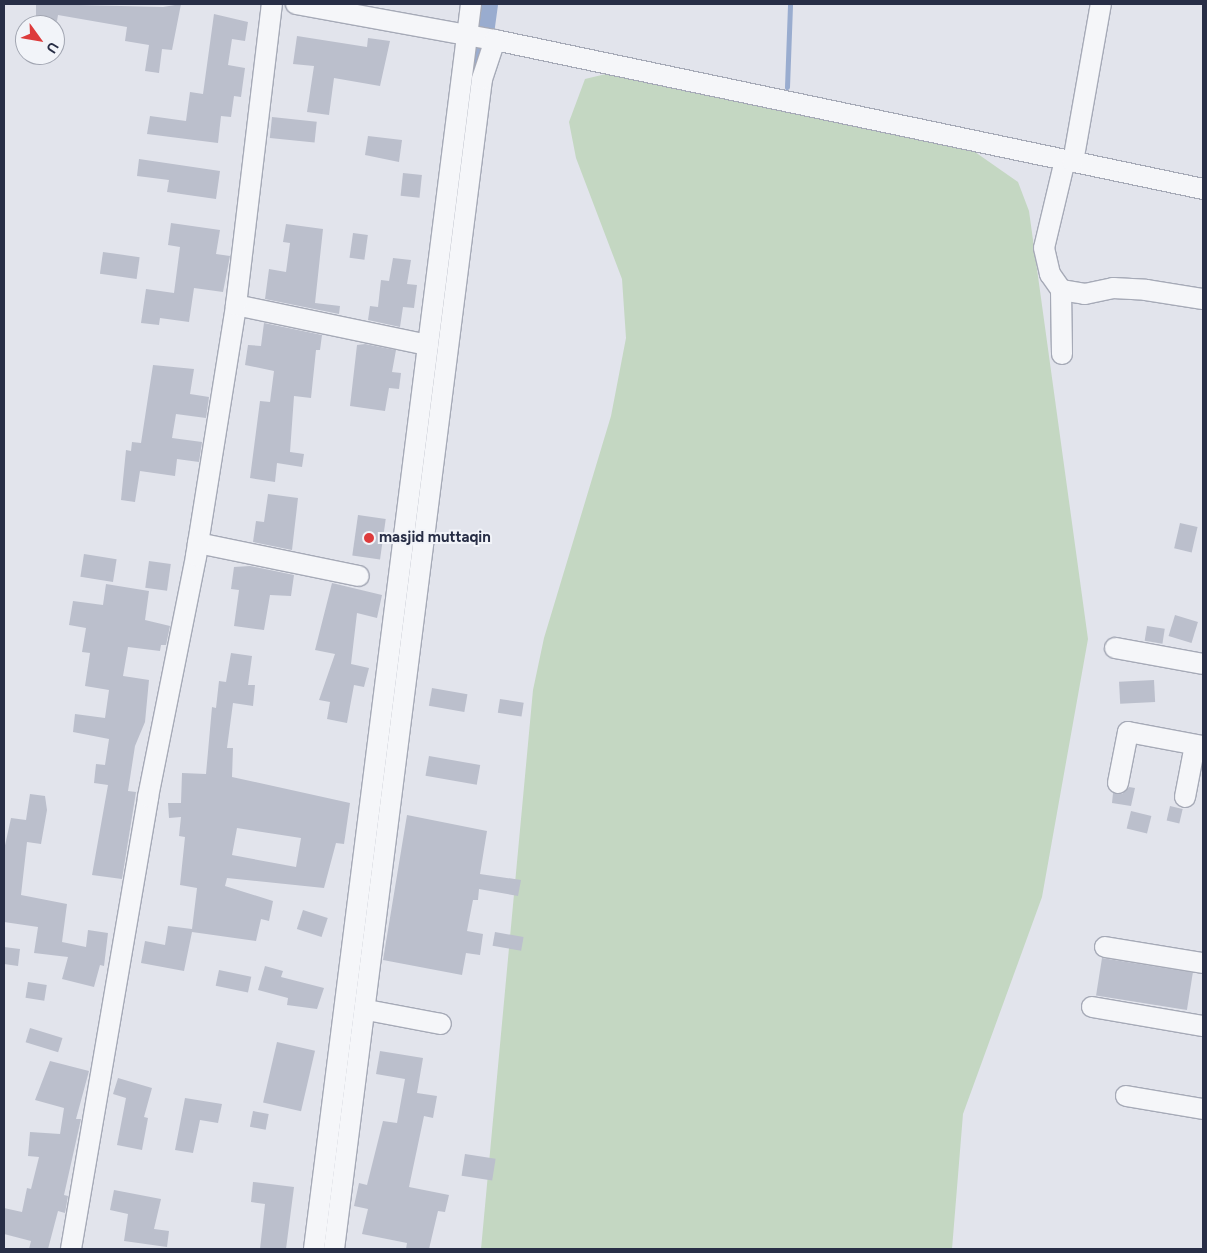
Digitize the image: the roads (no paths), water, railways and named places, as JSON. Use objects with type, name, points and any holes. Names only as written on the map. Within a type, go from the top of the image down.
[{"type":"street","points":[[71,1249],[148,797],[198,543],[236,305],[272,4]]},
{"type":"street","points":[[296,4],[480,38],[1010,151],[1203,189]]},
{"type":"street","points":[[334,1249],[367,1010],[482,79],[480,38],[471,4]]},
{"type":"street","points":[[1062,354],[1061,290],[1050,274],[1044,248],[1067,161],[1101,4]]},
{"type":"street","points":[[314,1249],[428,345],[480,38]]},
{"type":"street","points":[[1061,290],[1085,294],[1113,288],[1146,290],[1203,299]]},
{"type":"street","points":[[236,305],[428,345]]},
{"type":"street","points":[[198,543],[359,576]]},
{"type":"street","points":[[1115,648],[1203,664]]},
{"type":"street","points":[[1118,782],[1128,732],[1199,746],[1185,797]]},
{"type":"street","points":[[1105,947],[1203,963]]},
{"type":"street","points":[[1092,1007],[1203,1026]]},
{"type":"street","points":[[367,1010],[441,1024]]},
{"type":"street","points":[[1126,1096],[1203,1109]]},
{"type":"waterway","points":[[458,186],[483,4]]},
{"type":"waterway","points":[[787,87],[790,4]]},
{"type":"place","name":"masjid muttaqin","points":[[369,538]]}]
